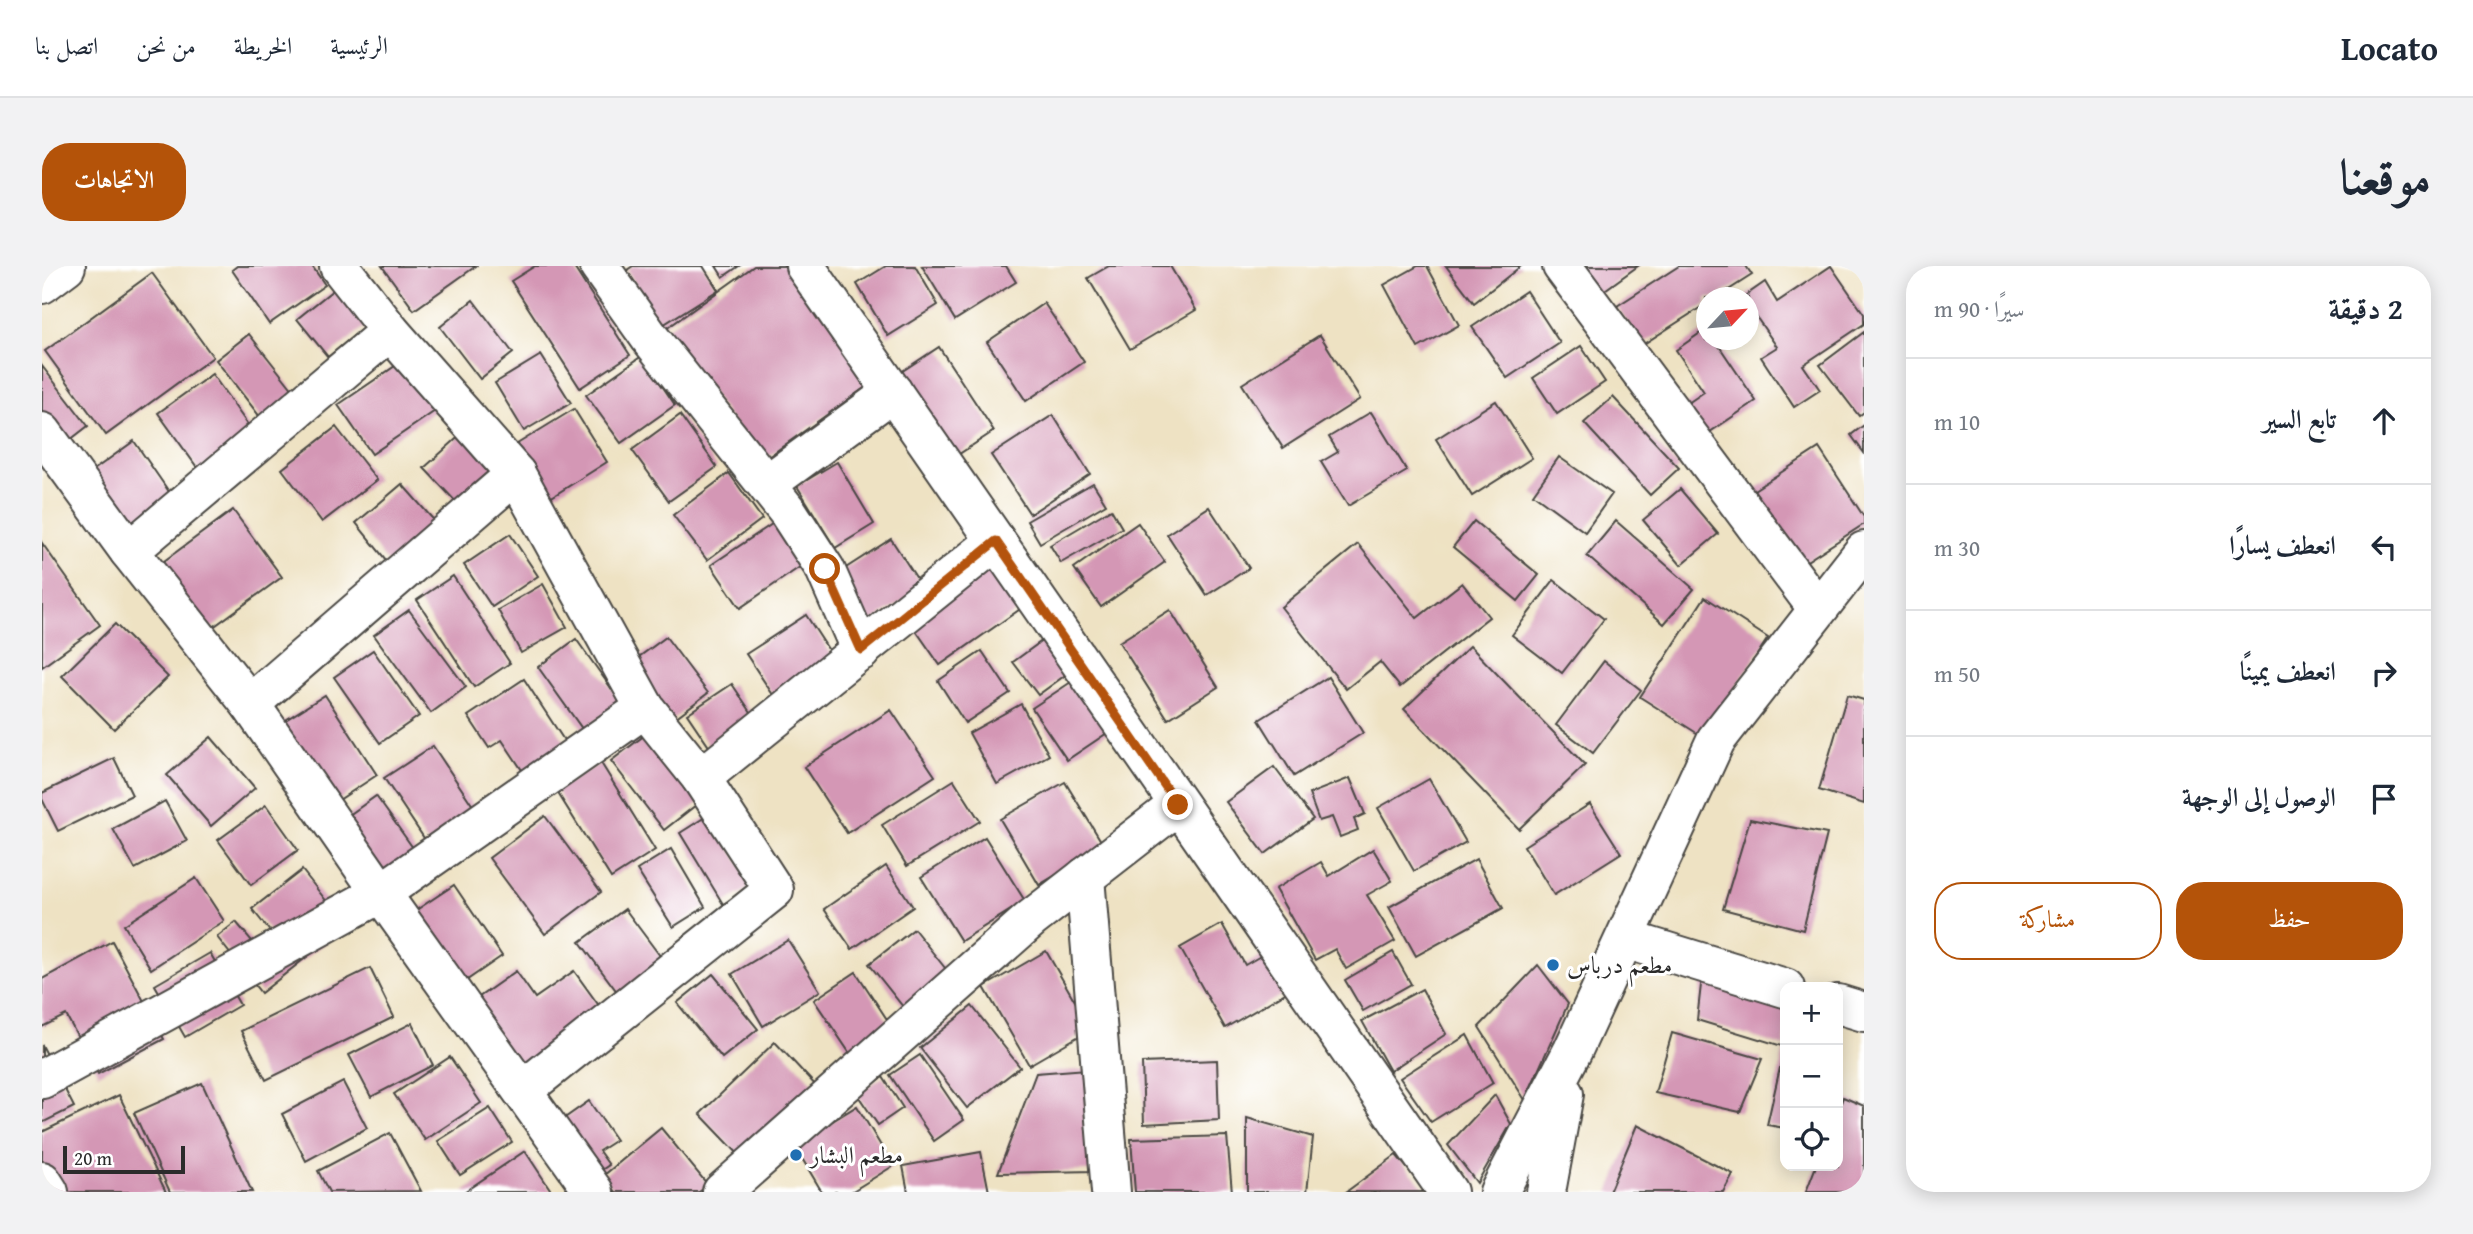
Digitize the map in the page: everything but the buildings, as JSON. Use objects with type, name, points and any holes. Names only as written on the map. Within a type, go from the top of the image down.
[{"type":"street","points":[[42,284],[66,266]]},
{"type":"street","points":[[339,266],[390,331],[516,474],[645,708],[701,778],[774,890],[523,1090]]},
{"type":"street","points":[[600,266],[650,338],[788,512],[825,569],[861,650]]},
{"type":"street","points":[[805,266],[1448,1192]]},
{"type":"street","points":[[1563,266],[1817,608]]},
{"type":"street","points":[[129,551],[390,331]]},
{"type":"street","points":[[766,484],[893,392]]},
{"type":"street","points":[[42,432],[129,551],[250,704],[594,1192]]},
{"type":"street","points":[[250,704],[516,474]]},
{"type":"street","points":[[701,778],[996,541]]},
{"type":"street","points":[[1499,1192],[1573,1050],[1716,740],[1864,551]]},
{"type":"street","points":[[42,1079],[381,893],[645,708]]},
{"type":"street","points":[[722,1192],[1031,919],[1178,805]]},
{"type":"street","points":[[1085,877],[1111,1192]]},
{"type":"street","points":[[1625,939],[1780,986]]},
{"type":"street","points":[[1843,1006],[1864,1012]]},
{"type":"street","points":[[1546,1192],[1573,1050]]},
{"type":"street","points":[[42,1181],[49,1192]]},
{"type":"place","name":"مطعم درباس","points":[[1553,965]]},
{"type":"place","name":"مطعم البشار","points":[[796,1155]]},
{"type":"route","points":[[825,569],[861,650],[996,541],[1178,805]]}]
